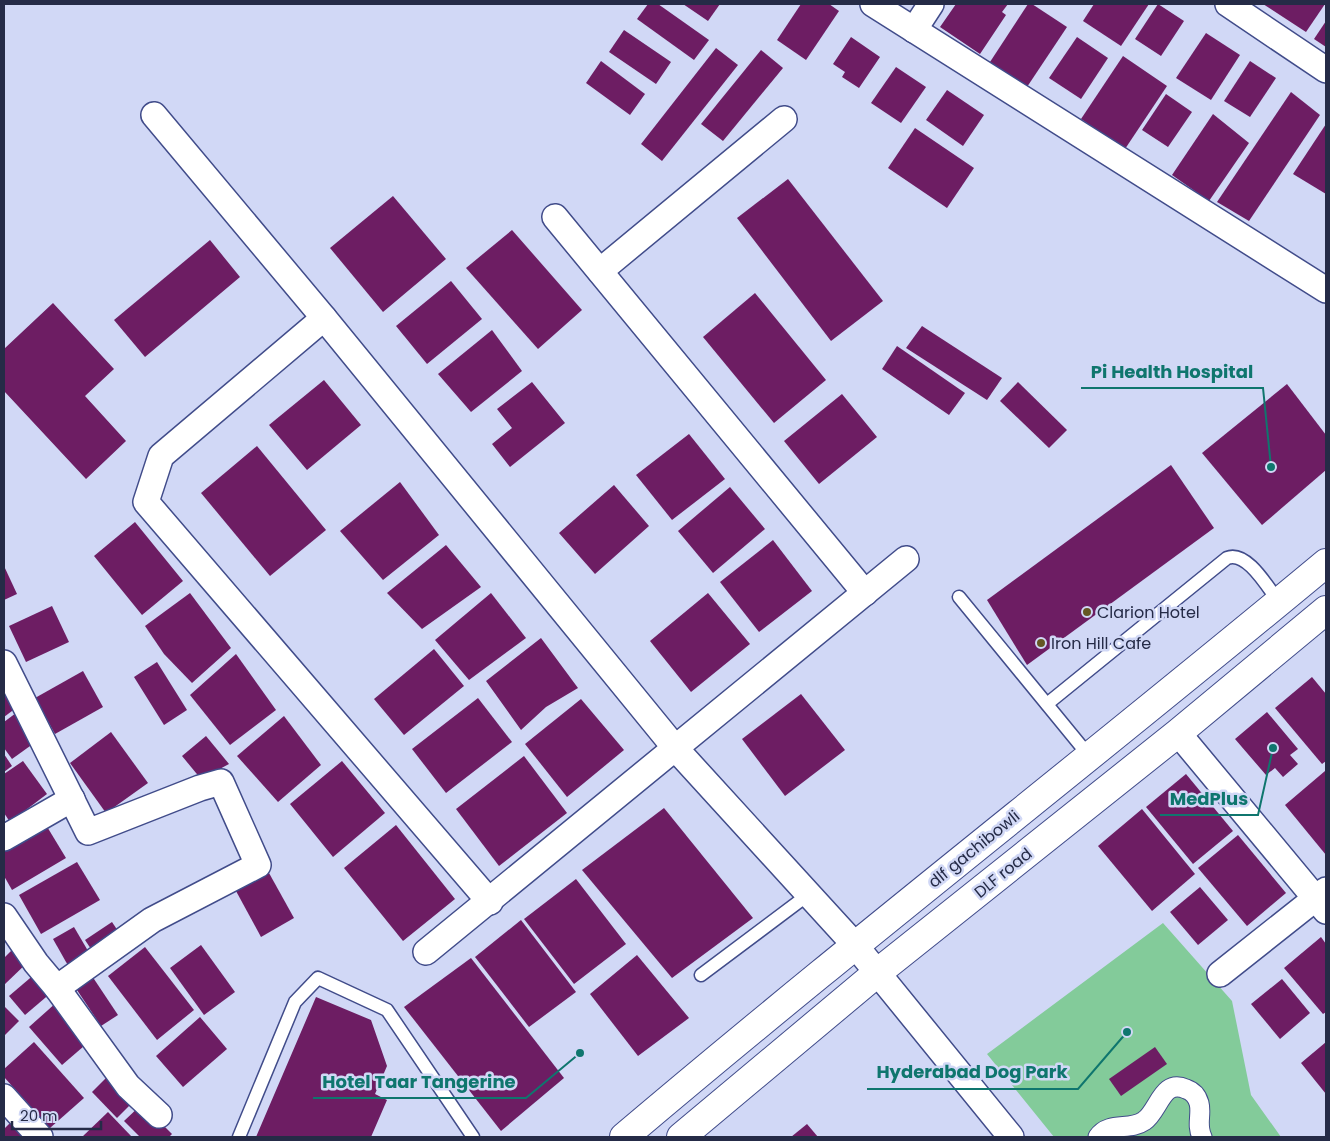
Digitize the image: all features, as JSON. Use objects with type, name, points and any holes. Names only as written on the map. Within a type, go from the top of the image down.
[{"type":"main road","name":"dlf gachibowli","points":[[624,1137],[854,944],[1090,757],[1326,563]]},
{"type":"main road","name":"DLF road","points":[[681,1137],[877,973],[1178,734],[1326,610]]},
{"type":"street","points":[[872,4],[1326,290]]},
{"type":"street","points":[[914,30],[930,4]]},
{"type":"street","points":[[1228,4],[1326,70]]},
{"type":"street","points":[[154,115],[324,318],[676,748],[854,944],[1011,1137]]},
{"type":"street","points":[[600,271],[784,119]]},
{"type":"street","points":[[555,217],[865,593]]},
{"type":"street","points":[[324,318],[161,456],[146,502],[490,902]]},
{"type":"street","points":[[426,952],[490,902],[906,559]]},
{"type":"street","points":[[5,669],[88,832],[200,788],[221,782],[258,865],[152,920],[57,988]]},
{"type":"street","points":[[1178,734],[1323,900],[1220,974]]},
{"type":"street","points":[[4,838],[72,799]]},
{"type":"street","points":[[4,916],[36,963],[57,988],[128,1086],[159,1115]]},
{"type":"street","points":[[1098,1137],[1105,1129],[1142,1122],[1151,1114],[1162,1095],[1170,1089],[1181,1086],[1191,1091],[1197,1097],[1199,1103],[1199,1130],[1202,1137]]},
{"type":"street","points":[[4,1097],[40,1137]]},
{"type":"lane","points":[[1047,704],[1227,558],[1233,556],[1244,559],[1279,602]]},
{"type":"lane","points":[[959,597],[1090,757]]},
{"type":"lane","points":[[701,975],[809,894]]},
{"type":"lane","points":[[238,1137],[295,1002],[318,978],[387,1010],[473,1137]]},
{"type":"green space","points":[[1163,923],[1232,1001],[1251,1095],[1281,1137],[1054,1137],[987,1054]]},
{"type":"building","points":[[648,4],[658,4],[709,40],[694,60],[637,19]]},
{"type":"building","points":[[683,4],[720,4],[708,21]]},
{"type":"building","points":[[801,4],[829,4],[839,11],[806,60],[777,40]]},
{"type":"building","points":[[956,4],[1008,4],[1002,12],[1006,15],[980,54],[940,27]]},
{"type":"building","points":[[1028,4],[1032,4],[1067,27],[1027,87],[990,62]]},
{"type":"building","points":[[1094,4],[1149,4],[1121,46],[1083,21]]},
{"type":"building","points":[[1158,4],[1184,21],[1161,56],[1135,39]]},
{"type":"building","points":[[1263,4],[1325,4],[1306,32]]},
{"type":"building","points":[[1326,21],[1326,47],[1314,39]]},
{"type":"building","points":[[624,30],[671,62],[656,84],[609,52]]},
{"type":"building","points":[[1206,33],[1240,55],[1211,100],[1176,78]]},
{"type":"building","points":[[851,37],[880,57],[859,88],[842,77],[845,72],[833,64]]},
{"type":"building","points":[[1077,37],[1108,58],[1081,99],[1049,78]]},
{"type":"building","points":[[716,48],[738,65],[662,161],[641,144]]},
{"type":"building","points":[[761,50],[783,68],[723,141],[701,124]]},
{"type":"building","points":[[1123,56],[1167,86],[1125,149],[1081,119]]},
{"type":"building","points":[[601,61],[645,94],[630,115],[586,83]]},
{"type":"building","points":[[1250,61],[1276,78],[1250,117],[1224,101]]},
{"type":"building","points":[[896,67],[926,87],[901,123],[871,103]]},
{"type":"building","points":[[947,90],[984,115],[963,146],[926,120]]},
{"type":"building","points":[[1291,92],[1320,115],[1249,221],[1217,202]]},
{"type":"building","points":[[1166,94],[1192,112],[1168,147],[1142,130]]},
{"type":"building","points":[[1213,114],[1249,143],[1209,201],[1172,175]]},
{"type":"building","points":[[1326,124],[1326,194],[1293,174]]},
{"type":"building","points":[[915,128],[974,168],[947,208],[888,168]]},
{"type":"building","points":[[788,179],[883,301],[831,341],[737,218]]},
{"type":"building","points":[[393,196],[446,259],[383,312],[330,248]]},
{"type":"building","points":[[512,230],[582,310],[538,349],[466,268]]},
{"type":"building","points":[[210,240],[240,277],[145,357],[114,320]]},
{"type":"building","points":[[451,281],[482,319],[427,364],[396,326]]},
{"type":"building","points":[[755,293],[826,380],[774,423],[703,337]]},
{"type":"building","points":[[53,303],[114,369],[85,396],[126,441],[86,479],[4,391],[4,349]]},
{"type":"building","points":[[922,326],[1002,378],[987,400],[906,348]]},
{"type":"building","points":[[492,330],[522,371],[471,412],[438,374]]},
{"type":"building","points":[[897,346],[965,393],[949,415],[882,369]]},
{"type":"building","points":[[324,380],[361,425],[307,470],[269,425]]},
{"type":"building","points":[[532,382],[565,423],[510,467],[492,444],[512,428],[497,409]]},
{"type":"building","points":[[1018,382],[1067,430],[1049,448],[1000,401]]},
{"type":"building","points":[[1287,384],[1326,435],[1326,470],[1262,525],[1202,453]]},
{"type":"building","points":[[842,394],[877,437],[819,484],[784,441]]},
{"type":"building","points":[[689,434],[725,479],[672,520],[636,475]]},
{"type":"building","points":[[257,446],[326,530],[270,576],[201,493]]},
{"type":"building","points":[[1171,465],[1214,528],[1027,665],[987,600]]},
{"type":"building","points":[[400,482],[439,535],[383,580],[340,531]]},
{"type":"building","points":[[614,485],[649,526],[595,574],[559,533]]},
{"type":"building","points":[[730,487],[765,529],[713,573],[678,531]]},
{"type":"building","points":[[135,522],[183,581],[142,615],[94,556]]},
{"type":"building","points":[[773,540],[812,591],[759,632],[720,582]]},
{"type":"building","points":[[446,545],[481,587],[422,629],[387,593]]},
{"type":"building","points":[[4,566],[17,594],[4,600]]},
{"type":"building","points":[[190,593],[231,648],[192,683],[164,654],[145,626]]},
{"type":"building","points":[[491,593],[526,638],[469,680],[435,640]]},
{"type":"building","points":[[708,593],[750,644],[691,692],[650,641]]},
{"type":"building","points":[[52,606],[69,642],[26,662],[9,626]]},
{"type":"building","points":[[541,638],[578,688],[546,707],[521,730],[486,681]]},
{"type":"building","points":[[434,649],[464,686],[404,735],[374,699]]},
{"type":"building","points":[[236,654],[276,710],[230,745],[190,695]]},
{"type":"building","points":[[157,662],[187,710],[164,725],[134,677]]},
{"type":"building","points":[[83,671],[103,707],[55,734],[35,698]]},
{"type":"building","points":[[1312,677],[1326,694],[1326,761],[1322,764],[1275,708]]},
{"type":"building","points":[[4,682],[20,705],[4,717]]},
{"type":"building","points":[[801,694],[845,750],[785,796],[742,739]]},
{"type":"building","points":[[478,698],[512,742],[446,793],[412,749]]},
{"type":"building","points":[[581,699],[624,750],[567,797],[525,744]]},
{"type":"building","points":[[1267,712],[1298,749],[1290,755],[1298,764],[1283,777],[1275,768],[1266,775],[1235,739]]},
{"type":"building","points":[[16,713],[37,741],[12,759],[4,748],[4,722]]},
{"type":"building","points":[[284,716],[321,765],[278,802],[237,756]]},
{"type":"building","points":[[111,732],[148,783],[106,813],[70,763]]},
{"type":"building","points":[[206,736],[229,764],[201,779],[182,756]]},
{"type":"building","points":[[4,754],[12,766],[4,772]]},
{"type":"building","points":[[524,756],[567,813],[499,866],[456,809]]},
{"type":"building","points":[[23,761],[47,794],[10,822],[4,813],[4,774]]},
{"type":"building","points":[[342,761],[385,813],[333,857],[290,804]]},
{"type":"building","points":[[1326,772],[1326,855],[1285,805]]},
{"type":"building","points":[[1186,774],[1233,831],[1193,864],[1146,807]]},
{"type":"building","points":[[664,808],[753,918],[672,978],[582,870]]},
{"type":"building","points":[[1142,809],[1195,874],[1152,911],[1098,846]]},
{"type":"building","points":[[46,825],[66,858],[12,890],[4,876],[4,850]]},
{"type":"building","points":[[396,825],[455,899],[403,941],[344,868]]},
{"type":"building","points":[[1238,835],[1286,893],[1247,926],[1198,868]]},
{"type":"building","points":[[77,862],[100,900],[41,934],[19,895]]},
{"type":"building","points":[[269,873],[294,918],[261,937],[236,891]]},
{"type":"building","points":[[576,879],[626,944],[574,984],[524,919]]},
{"type":"building","points":[[1200,887],[1228,920],[1198,945],[1170,912]]},
{"type":"building","points":[[521,920],[576,992],[529,1027],[475,957]]},
{"type":"building","points":[[112,922],[122,937],[95,955],[85,940]]},
{"type":"building","points":[[74,927],[91,956],[70,969],[53,939]]},
{"type":"building","points":[[1321,937],[1326,944],[1326,1012],[1323,1014],[1284,968]]},
{"type":"building","points":[[201,945],[235,992],[204,1015],[170,968]]},
{"type":"building","points":[[16,946],[29,961],[4,985],[4,958]]},
{"type":"building","points":[[145,947],[194,1010],[157,1040],[108,976]]},
{"type":"building","points":[[637,955],[689,1018],[638,1056],[590,994]]},
{"type":"building","points":[[471,958],[564,1078],[501,1131],[404,1007]]},
{"type":"building","points":[[36,973],[52,992],[25,1015],[9,996]]},
{"type":"building","points":[[92,976],[118,1015],[101,1026],[75,987]]},
{"type":"building","points":[[1282,979],[1310,1013],[1280,1039],[1251,1004]]},
{"type":"building","points":[[316,997],[371,1020],[387,1066],[375,1094],[387,1100],[371,1137],[256,1137]]},
{"type":"building","points":[[57,1002],[91,1040],[62,1065],[29,1027]]},
{"type":"building","points":[[4,1006],[19,1021],[4,1036]]},
{"type":"building","points":[[200,1017],[227,1049],[183,1087],[156,1056]]},
{"type":"building","points":[[34,1042],[84,1098],[50,1128],[4,1077],[4,1069]]},
{"type":"building","points":[[1326,1042],[1326,1094],[1301,1063]]},
{"type":"building","points":[[1155,1047],[1167,1064],[1121,1096],[1109,1079]]},
{"type":"building","points":[[111,1073],[136,1099],[117,1118],[92,1092]]},
{"type":"building","points":[[142,1104],[172,1134],[169,1137],[140,1137],[124,1121]]},
{"type":"building","points":[[108,1112],[132,1137],[82,1137]]},
{"type":"building","points":[[15,1118],[32,1137],[4,1137],[4,1129]]},
{"type":"building","points":[[807,1124],[818,1137],[791,1137]]},
{"type":"place","name":"Pi Health Hospital","points":[[1271,467]]},
{"type":"place","name":"Clarion Hotel","points":[[1087,612]]},
{"type":"place","name":"Iron Hill Cafe","points":[[1041,643]]},
{"type":"place","name":"MedPlus","points":[[1273,748]]},
{"type":"place","name":"Hyderabad Dog Park","points":[[1127,1032]]},
{"type":"place","name":"Hotel Taar Tangerine","points":[[580,1053]]}]
